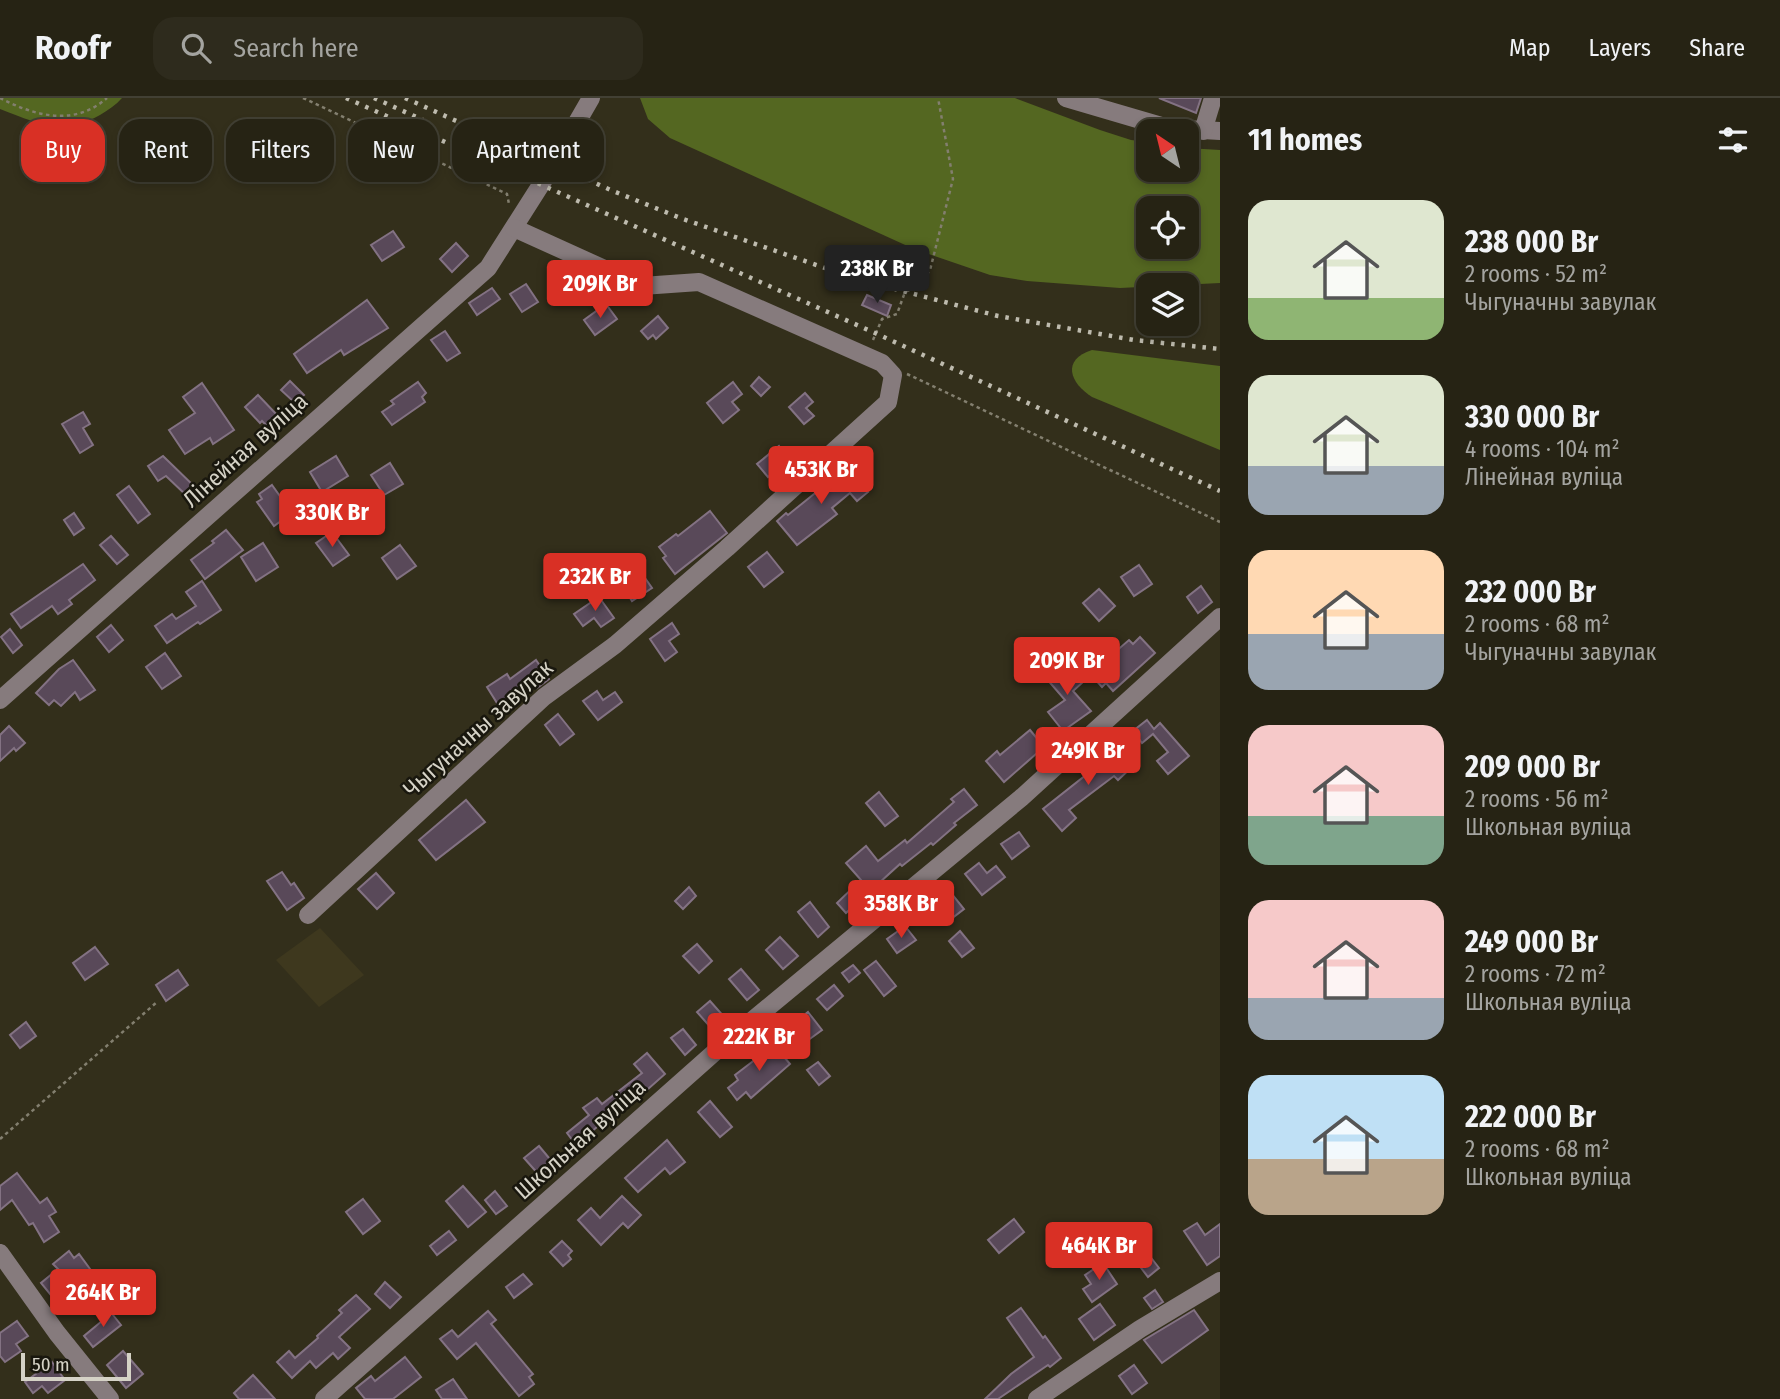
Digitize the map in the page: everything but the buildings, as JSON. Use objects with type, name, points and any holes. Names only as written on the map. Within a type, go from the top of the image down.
[{"type":"street","name":"Лінейная вуліца","points":[[0,700],[488,268],[591,98]]},
{"type":"street","points":[[1066,98],[1168,128],[1211,131],[1213,98]]},
{"type":"street","points":[[514,228],[642,286],[699,282],[882,363]]},
{"type":"street","name":"Чыгуначны завулак","points":[[308,915],[544,697],[615,645],[863,427],[888,402],[892,375],[882,363]]},
{"type":"street","name":"Школьная вуліца","points":[[324,1399],[725,1043],[1021,798],[1220,617]]},
{"type":"street","points":[[0,1253],[57,1333],[110,1399]]},
{"type":"street","points":[[1037,1399],[1140,1329],[1220,1281]]},
{"type":"path","points":[[0,98],[24,110],[68,117],[107,98]]},
{"type":"path","points":[[303,98],[507,194],[514,228]]},
{"type":"path","points":[[882,363],[873,339],[881,319],[897,313],[905,292],[919,286],[930,270],[953,179],[939,98]]},
{"type":"path","points":[[906,374],[1220,522]]},
{"type":"path","points":[[0,1139],[157,1002]]},
{"type":"shaded area","points":[[320,928],[364,975],[319,1007],[276,960]]},
{"type":"green space","points":[[0,98],[122,98],[91,119],[26,119],[0,109]]},
{"type":"green space","points":[[640,98],[1015,98],[1136,141],[1136,182],[1199,182],[1199,149],[1220,150],[1220,283],[1199,284],[1199,273],[1136,273],[1136,287],[1120,288],[1027,281],[990,275],[914,249],[670,138],[648,119]]},
{"type":"green space","points":[[1092,350],[1220,366],[1220,450],[1092,397],[1084,391],[1074,379],[1073,366],[1082,354]]},
{"type":"railway","points":[[346,98],[875,333],[1220,491]]},
{"type":"railway","points":[[374,98],[421,119]]},
{"type":"railway","points":[[405,98],[613,191],[683,219],[857,279],[998,316],[1134,340],[1220,349]]}]
